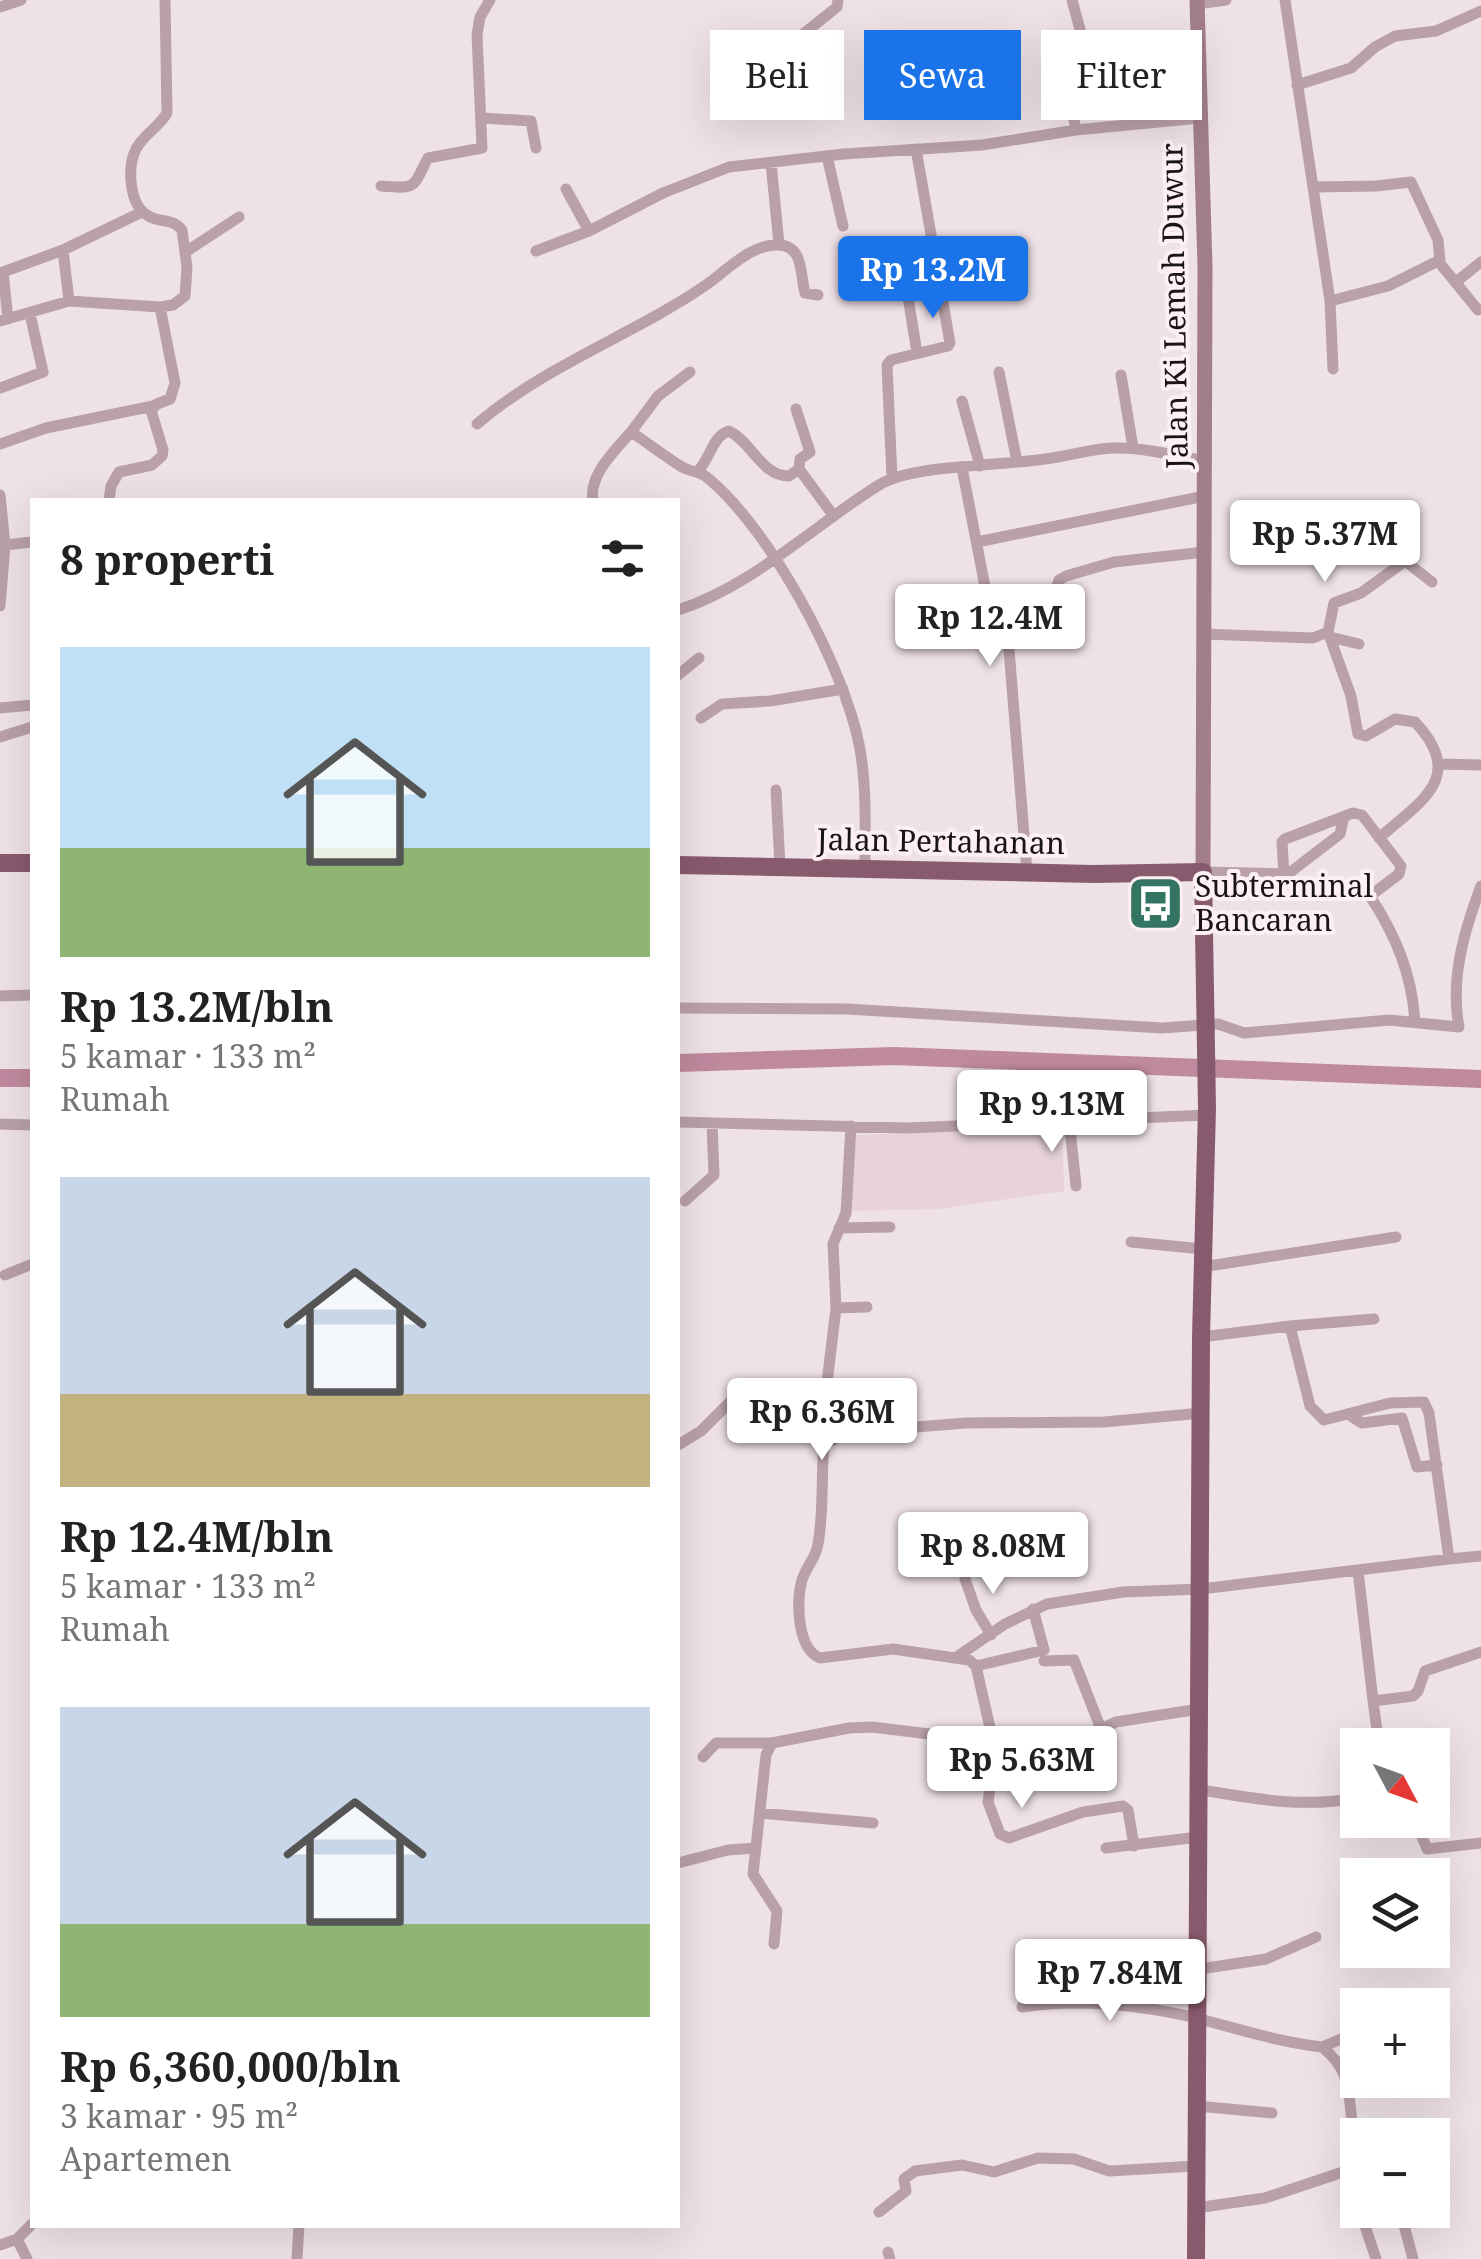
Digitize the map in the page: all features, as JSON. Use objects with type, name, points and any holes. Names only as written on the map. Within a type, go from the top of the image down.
[{"type":"highway","points":[[0,863],[30,863]]},
{"type":"highway","name":"Jalan Pertahanan","points":[[680,865],[1203,872]]},
{"type":"highway","name":"Jalan Ki Lemah Duwur","points":[[1196,2259],[1202,1258],[1207,1111],[1203,872]]},
{"type":"main road","name":"Jalan Ki Lemah Duwur","points":[[1197,2],[1198,30]]},
{"type":"main road","name":"Jalan Ki Lemah Duwur","points":[[1200,120],[1206,496],[1203,872]]},
{"type":"street","points":[[3,4],[21,0]]},
{"type":"street","points":[[142,212],[63,250],[4,272],[4,320],[69,302],[160,308],[172,306],[184,296],[187,251],[178,224],[152,219],[142,212],[133,194],[132,160],[142,140],[167,113],[165,0]]},
{"type":"street","points":[[381,186],[410,189],[416,185],[428,158],[481,150],[477,35],[480,17],[490,0]]},
{"type":"street","points":[[807,30],[836,7],[838,0]]},
{"type":"street","points":[[1072,0],[1080,30]]},
{"type":"street","points":[[1197,2],[1226,0]]},
{"type":"street","points":[[1285,0],[1330,301],[1333,369]]},
{"type":"street","points":[[1297,84],[1351,68],[1375,47],[1396,36],[1436,32],[1481,10]]},
{"type":"street","points":[[482,118],[531,120],[536,148]]},
{"type":"street","points":[[1074,120],[1076,130]]},
{"type":"street","points":[[536,250],[589,231],[662,193],[729,167],[982,145],[1076,130],[1179,120]]},
{"type":"street","points":[[892,478],[887,365],[891,360],[950,343],[916,149]]},
{"type":"street","points":[[827,156],[843,226]]},
{"type":"street","points":[[771,163],[779,244]]},
{"type":"street","points":[[1314,187],[1376,186],[1408,180],[1416,188],[1438,240],[1440,262],[1478,310]]},
{"type":"street","points":[[566,189],[589,231]]},
{"type":"street","points":[[187,251],[240,217]]},
{"type":"street","points":[[477,424],[538,382],[684,300],[739,259],[779,244],[797,254],[804,293],[818,295]]},
{"type":"street","points":[[63,250],[69,302]]},
{"type":"street","points":[[1330,301],[1376,291],[1440,262]]},
{"type":"street","points":[[1456,282],[1481,262]]},
{"type":"street","points":[[908,297],[918,353]]},
{"type":"street","points":[[0,444],[46,428],[170,399],[175,382],[160,308]]},
{"type":"street","points":[[0,388],[42,374],[30,314]]},
{"type":"street","points":[[592,498],[591,490],[609,458],[658,396],[690,372]]},
{"type":"street","points":[[999,372],[1017,462]]},
{"type":"street","points":[[1121,376],[1132,448]]},
{"type":"street","points":[[962,401],[980,466]]},
{"type":"street","points":[[109,498],[119,472],[152,465],[162,456],[152,406]]},
{"type":"street","points":[[796,410],[810,450],[800,459],[799,469],[832,515]]},
{"type":"street","points":[[696,472],[708,460],[717,439],[729,431],[778,475],[790,476],[799,469]]},
{"type":"street","points":[[631,432],[682,467],[710,478],[737,506],[822,638],[844,689],[864,777],[865,867]]},
{"type":"street","points":[[680,609],[774,560],[832,515],[903,474],[1132,448],[1204,461]]},
{"type":"street","points":[[962,468],[988,602],[1008,637],[1028,872]]},
{"type":"street","points":[[977,542],[1206,496]]},
{"type":"street","points":[[0,606],[5,545],[1,498]]},
{"type":"street","points":[[5,545],[30,542]]},
{"type":"street","points":[[1062,608],[1056,586],[1066,576],[1114,562],[1205,552]]},
{"type":"street","points":[[1379,838],[1427,797],[1440,776],[1439,764],[1428,738],[1415,722],[1395,719],[1366,736],[1358,734],[1329,634],[1334,603],[1362,593],[1405,561],[1432,582]]},
{"type":"street","points":[[1204,634],[1313,638],[1329,634],[1358,644]]},
{"type":"street","points":[[680,673],[699,658]]},
{"type":"street","points":[[702,718],[722,704],[844,689]]},
{"type":"street","points":[[0,708],[30,706]]},
{"type":"street","points":[[0,737],[30,728]]},
{"type":"street","points":[[1439,764],[1481,765]]},
{"type":"street","points":[[776,790],[780,866]]},
{"type":"street","points":[[1284,875],[1284,839],[1358,812],[1401,870],[1370,896],[1398,943],[1411,984],[1415,1022]]},
{"type":"street","points":[[1203,872],[1284,875],[1302,867],[1340,834],[1344,816]]},
{"type":"street","points":[[680,1008],[847,1009],[1162,1028],[1206,1028],[1218,1024],[1244,1033],[1329,1023],[1415,1022],[1460,1027],[1455,981],[1469,918],[1481,886]]},
{"type":"street","points":[[0,996],[30,995]]},
{"type":"street","points":[[680,1122],[908,1128],[1207,1111]]},
{"type":"street","points":[[1069,1120],[1076,1186]]},
{"type":"street","points":[[684,1201],[713,1178],[712,1123]]},
{"type":"street","points":[[0,1124],[30,1125]]},
{"type":"street","points":[[851,1126],[846,1213],[833,1244],[836,1308],[826,1391],[818,1546],[802,1580],[800,1601],[807,1650],[820,1658],[892,1649],[969,1660],[976,1666],[995,1750],[990,1815],[1004,1838],[1083,1812],[1123,1806],[1128,1810],[1134,1846]]},
{"type":"street","points":[[839,1228],[890,1227]]},
{"type":"street","points":[[1131,1242],[1202,1258],[1396,1238]]},
{"type":"street","points":[[6,1275],[30,1265]]},
{"type":"street","points":[[836,1308],[867,1307]]},
{"type":"street","points":[[1202,1337],[1374,1319]]},
{"type":"street","points":[[1290,1326],[1314,1413],[1324,1420],[1390,1403],[1424,1402],[1449,1560]]},
{"type":"street","points":[[680,1444],[701,1431],[744,1392],[826,1391]]},
{"type":"street","points":[[824,1442],[853,1426],[1104,1422],[1202,1413]]},
{"type":"street","points":[[1348,1414],[1362,1422],[1402,1418],[1415,1464],[1421,1468],[1437,1465]]},
{"type":"street","points":[[955,1658],[1033,1610],[1063,1601],[1481,1556]]},
{"type":"street","points":[[1358,1572],[1376,1728]]},
{"type":"street","points":[[964,1579],[976,1610],[992,1635]]},
{"type":"street","points":[[976,1666],[1044,1650],[1033,1610]]},
{"type":"street","points":[[1374,1701],[1413,1696],[1425,1671],[1481,1652]]},
{"type":"street","points":[[1044,1661],[1074,1660],[1101,1730]]},
{"type":"street","points":[[702,1758],[716,1744],[772,1743],[872,1727],[954,1738],[995,1750],[1025,1751],[1101,1730],[1116,1722],[1199,1709]]},
{"type":"street","points":[[772,1743],[766,1755],[753,1878],[778,1911],[774,1944]]},
{"type":"street","points":[[1201,1790],[1278,1803],[1340,1801]]},
{"type":"street","points":[[760,1813],[873,1823]]},
{"type":"street","points":[[1106,1848],[1199,1838]]},
{"type":"street","points":[[1423,1838],[1427,1849],[1481,1843]]},
{"type":"street","points":[[680,1862],[728,1850],[755,1848]]},
{"type":"street","points":[[1200,1969],[1266,1959],[1316,1937]]},
{"type":"street","points":[[1022,2007],[1103,2002],[1198,2019],[1269,2040],[1322,2047],[1340,2040]]},
{"type":"street","points":[[1322,2047],[1348,2082],[1350,2118]]},
{"type":"street","points":[[1197,2106],[1272,2113]]},
{"type":"street","points":[[879,2212],[906,2191],[904,2178],[930,2168],[962,2165],[994,2172],[1038,2158],[1074,2159],[1109,2172],[1196,2166]]},
{"type":"street","points":[[1196,2208],[1265,2198],[1340,2172]]},
{"type":"street","points":[[0,2245],[17,2239],[30,2226]]},
{"type":"street","points":[[297,2259],[299,2228]]},
{"type":"street","points":[[1365,2228],[1376,2259]]},
{"type":"street","points":[[1404,2228],[1412,2259]]},
{"type":"street","points":[[17,2239],[27,2259]]},
{"type":"shaded area","points":[[1062,1126],[1064,1191],[939,1209],[851,1211],[856,1135]]},
{"type":"waterway","points":[[680,1063],[894,1056],[1481,1079]]},
{"type":"waterway","points":[[0,1078],[30,1078]]},
{"type":"place","name":"Subterminal Bancaran","points":[[1156,904]]}]
